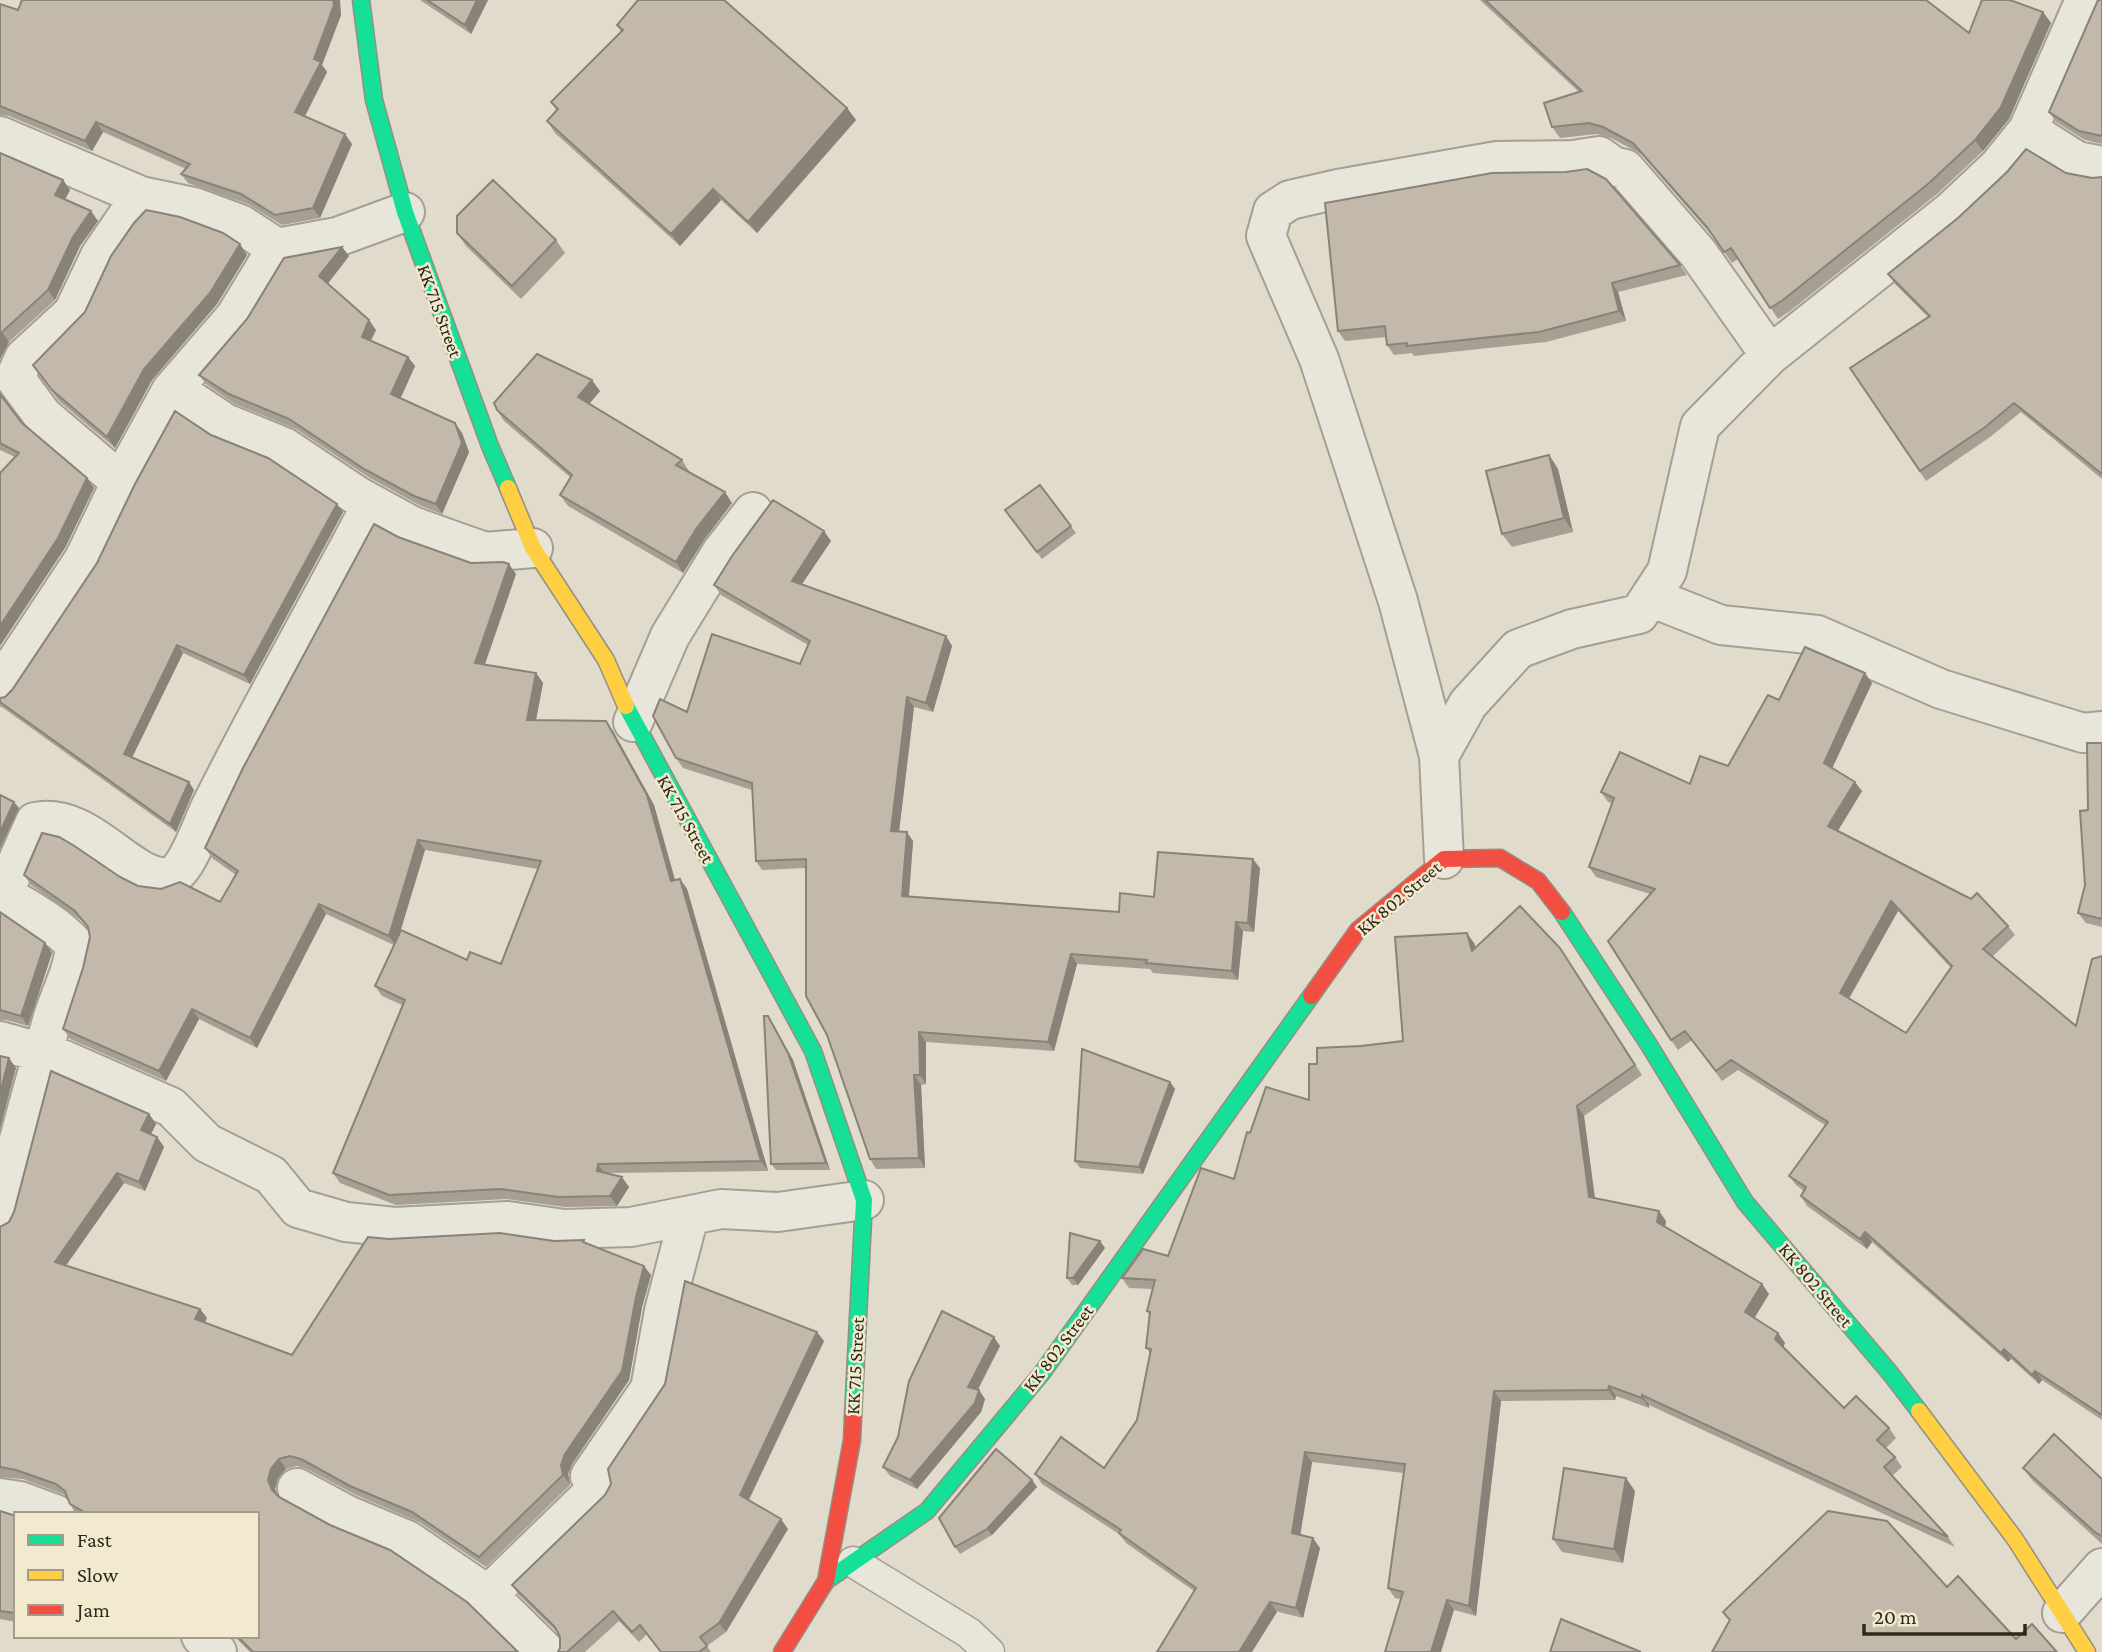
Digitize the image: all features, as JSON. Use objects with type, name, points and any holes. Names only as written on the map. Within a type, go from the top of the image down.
[{"type":"street","name":"KK 715 Street","points":[[361,0],[374,100],[405,212],[489,446],[533,548],[606,660],[633,722],[813,1051],[864,1200],[852,1440],[826,1581],[782,1652]]},
{"type":"street","points":[[1439,756],[1468,704],[1518,649],[1572,629],[1639,614],[1667,571],[1700,426],[1770,355],[1951,212],[1999,166],[2028,130],[2085,0]]},
{"type":"street","points":[[2028,130],[2077,162],[2102,166]]},
{"type":"street","points":[[0,136],[141,196],[194,207],[240,224],[277,248],[337,237],[405,212]]},
{"type":"street","points":[[1444,859],[1439,756],[1398,601],[1319,359],[1266,236],[1273,212],[1290,200],[1483,163],[1599,156],[1613,166],[1625,169],[1698,253],[1770,355]]},
{"type":"street","points":[[121,482],[43,416],[15,378],[24,358],[73,313],[100,256],[141,196]]},
{"type":"street","points":[[0,685],[83,559],[171,391],[235,317],[277,248]]},
{"type":"street","points":[[171,391],[189,399],[225,423],[284,447],[372,504],[412,526],[485,552],[533,548]]},
{"type":"street","points":[[0,1216],[43,1052],[74,957],[75,945],[66,935],[46,920],[1,897],[35,822],[48,820],[85,831],[132,864],[156,876],[171,877],[181,871],[211,806],[372,504]]},
{"type":"street","points":[[633,722],[670,636],[721,553],[753,512]]},
{"type":"street","points":[[1650,597],[1721,625],[1817,635],[1941,690],[2083,733],[2102,731]]},
{"type":"street","name":"KK 802 Street","points":[[826,1581],[927,1511],[1042,1373],[1358,930],[1444,859],[1500,858],[1538,881],[1574,928],[1745,1202],[1890,1373],[2015,1539],[2087,1652]]},
{"type":"street","points":[[0,1041],[43,1052],[171,1107],[207,1143],[271,1175],[299,1208],[346,1222],[395,1227],[508,1221],[564,1229],[631,1227],[721,1209],[778,1212],[864,1200]]},
{"type":"street","points":[[488,1595],[596,1490],[590,1476],[650,1390],[664,1311],[689,1216]]},
{"type":"street","points":[[297,1488],[346,1515],[407,1540],[488,1595],[546,1652]]},
{"type":"street","points":[[0,1498],[20,1501],[50,1512]]},
{"type":"street","points":[[2062,1613],[2102,1568]]},
{"type":"street","points":[[203,1638],[217,1652]]},
{"type":"lane","points":[[853,1562],[969,1633],[989,1652]]},
{"type":"building","points":[[22,0],[333,0],[334,5],[314,59],[321,62],[295,112],[345,134],[313,208],[275,215],[241,194],[181,174],[190,164],[96,122],[85,141],[0,106],[0,4],[18,10]]},
{"type":"building","points":[[427,0],[477,0],[465,25]]},
{"type":"building","points":[[638,0],[724,0],[847,108],[748,222],[713,189],[671,234],[547,121],[558,109],[551,102],[623,30],[617,25]]},
{"type":"building","points":[[1485,0],[1926,0],[1969,33],[1982,0],[2010,0],[2043,12],[2001,107],[1975,140],[1928,184],[1770,308],[1731,248],[1724,252],[1707,227],[1633,143],[1603,127],[1589,123],[1552,127],[1544,103],[1582,91]]},
{"type":"building","points":[[2098,0],[2102,0],[2102,136],[2079,131],[2049,112]]},
{"type":"building","points":[[2026,149],[2066,173],[2102,177],[2102,474],[2014,403],[1984,428],[1920,471],[1850,368],[1930,316],[1888,274],[1958,218],[2007,172]]},
{"type":"building","points":[[0,153],[63,180],[55,195],[91,211],[73,237],[48,290],[0,336]]},
{"type":"building","points":[[1587,169],[1606,179],[1680,265],[1612,283],[1619,311],[1539,332],[1407,346],[1407,343],[1387,345],[1385,326],[1338,331],[1325,203],[1492,173],[1566,172]]},
{"type":"building","points":[[493,180],[556,240],[512,286],[457,233],[457,216]]},
{"type":"building","points":[[146,210],[180,217],[223,233],[240,244],[210,293],[144,369],[107,437],[52,390],[33,365],[85,312],[111,256]]},
{"type":"building","points":[[342,247],[319,276],[369,320],[362,337],[408,357],[391,394],[455,423],[462,443],[436,504],[414,496],[364,469],[289,419],[229,394],[199,375],[247,319],[284,258]]},
{"type":"building","points":[[537,354],[592,380],[578,397],[682,460],[676,465],[725,492],[696,529],[676,562],[560,495],[572,475],[497,410],[494,403]]},
{"type":"building","points":[[0,394],[22,423],[87,478],[58,538],[0,626],[0,473],[19,453],[0,443]]},
{"type":"building","points":[[175,411],[211,435],[268,458],[337,504],[244,675],[177,645],[124,754],[189,782],[170,824],[0,702],[0,698],[12,690],[97,563],[135,484]]},
{"type":"building","points":[[1549,455],[1564,518],[1502,534],[1486,471]]},
{"type":"building","points":[[1040,485],[1071,526],[1037,552],[1005,510]]},
{"type":"building","points":[[773,500],[824,531],[792,581],[946,636],[926,703],[907,697],[891,831],[907,832],[902,896],[1119,912],[1120,893],[1154,897],[1158,852],[1253,859],[1248,923],[1236,922],[1232,971],[1071,954],[1048,1042],[919,1032],[920,1075],[914,1075],[919,1158],[870,1159],[827,1035],[806,996],[806,859],[756,861],[752,783],[676,758],[653,716],[660,699],[687,712],[712,634],[800,664],[810,641],[714,585]]},
{"type":"building","points":[[374,524],[398,537],[471,563],[509,564],[475,663],[536,673],[527,720],[606,721],[647,795],[671,881],[680,879],[761,1161],[598,1164],[597,1171],[622,1177],[610,1196],[558,1197],[500,1189],[389,1195],[333,1173],[405,1000],[375,986],[401,930],[467,960],[470,952],[501,964],[541,861],[418,840],[389,936],[319,904],[250,1038],[192,1009],[159,1071],[63,1029],[90,937],[88,927],[75,911],[24,875],[42,833],[59,837],[138,886],[161,889],[180,882],[220,902],[238,871],[205,848],[243,768]]},
{"type":"building","points":[[1805,647],[1865,673],[1824,763],[1855,782],[1828,826],[1971,899],[1977,893],[2008,926],[1983,949],[2076,1026],[2092,959],[2102,956],[2102,1415],[2035,1371],[2032,1375],[2004,1349],[2001,1353],[1865,1232],[1860,1239],[1801,1196],[1806,1187],[1789,1176],[1828,1122],[1731,1060],[1716,1071],[1685,1031],[1671,1040],[1608,941],[1655,889],[1589,867],[1614,798],[1601,792],[1620,752],[1690,784],[1700,756],[1728,766],[1768,695],[1779,700]],"holes":[[[1891,901],[1952,966],[1906,1033],[1840,993]]]},
{"type":"building","points":[[2087,743],[2102,743],[2102,919],[2078,913],[2085,885],[2080,811],[2088,810]]},
{"type":"building","points":[[0,795],[14,802],[0,832]]},
{"type":"building","points":[[1520,906],[1560,948],[1635,1065],[1577,1106],[1589,1197],[1659,1211],[1657,1222],[1762,1284],[1745,1312],[1778,1333],[1775,1339],[1844,1408],[1856,1396],[1889,1428],[1877,1440],[1895,1457],[1884,1467],[1948,1537],[1642,1395],[1642,1398],[1609,1386],[1608,1390],[1494,1391],[1469,1606],[1447,1600],[1431,1652],[1385,1652],[1403,1592],[1388,1588],[1405,1464],[1305,1452],[1292,1533],[1313,1538],[1296,1608],[1270,1602],[1239,1652],[1157,1652],[1196,1588],[1119,1533],[1121,1530],[1035,1474],[1061,1437],[1104,1468],[1137,1420],[1151,1349],[1146,1348],[1150,1312],[1147,1311],[1155,1280],[1122,1278],[1143,1249],[1168,1256],[1201,1168],[1234,1179],[1247,1132],[1250,1133],[1266,1087],[1309,1100],[1309,1064],[1317,1064],[1317,1048],[1403,1041],[1395,937],[1467,933],[1472,951]]},
{"type":"building","points":[[0,912],[45,943],[21,1016],[0,1010]]},
{"type":"building","points":[[764,1016],[768,1016],[788,1053],[826,1163],[771,1164]]},
{"type":"building","points":[[1082,1049],[1170,1082],[1139,1167],[1075,1161]]},
{"type":"building","points":[[0,1056],[9,1058],[0,1093]]},
{"type":"building","points":[[51,1071],[149,1114],[141,1130],[157,1137],[139,1182],[117,1173],[55,1262],[200,1309],[195,1319],[292,1355],[368,1237],[389,1239],[500,1233],[554,1241],[584,1240],[583,1242],[644,1266],[622,1371],[565,1454],[561,1465],[563,1475],[479,1557],[412,1512],[350,1486],[301,1459],[290,1456],[279,1459],[271,1469],[268,1480],[279,1497],[330,1525],[390,1550],[467,1602],[518,1652],[253,1652],[239,1638],[259,1638],[259,1512],[84,1512],[70,1504],[65,1491],[56,1484],[0,1467],[0,1227],[9,1222],[14,1212]]},
{"type":"building","points":[[1070,1233],[1100,1241],[1073,1278],[1067,1278]]},
{"type":"building","points":[[685,1281],[817,1332],[740,1495],[781,1519],[719,1623],[700,1637],[707,1646],[699,1652],[661,1652],[640,1625],[632,1632],[613,1611],[567,1652],[558,1652],[560,1637],[555,1627],[512,1585],[605,1495],[611,1484],[608,1469],[665,1384]]},
{"type":"building","points":[[942,1311],[994,1337],[968,1387],[979,1390],[975,1403],[910,1480],[883,1467],[898,1437],[909,1381]]},
{"type":"building","points":[[2054,1434],[2102,1479],[2102,1536],[2023,1468]]},
{"type":"building","points":[[996,1449],[1032,1480],[987,1529],[955,1547],[939,1518]]},
{"type":"building","points":[[1564,1468],[1626,1478],[1614,1549],[1553,1539]]},
{"type":"building","points":[[0,1511],[14,1515],[14,1613],[0,1611]]},
{"type":"building","points":[[1828,1511],[1887,1521],[1947,1587],[1958,1576],[2016,1639],[2032,1624],[2057,1652],[1712,1652],[1730,1620],[1723,1612]]},
{"type":"building","points":[[1561,1619],[1641,1652],[1550,1652]]},
{"type":"traffic: fast","points":[[361,0],[374,100],[405,212],[490,446],[508,488]]},
{"type":"traffic: fast","points":[[626,706],[813,1051],[864,1200],[853,1417]]},
{"type":"traffic: fast","points":[[1562,912],[1649,1045],[1745,1202],[1919,1411]]},
{"type":"traffic: fast","points":[[826,1581],[927,1511],[1042,1373],[1311,996]]},
{"type":"traffic: slow","points":[[508,488],[533,548],[606,660],[626,706]]},
{"type":"traffic: slow","points":[[1919,1411],[2015,1539],[2087,1652]]},
{"type":"traffic: jam","points":[[1311,996],[1358,930],[1444,859],[1500,858],[1538,881],[1562,912]]},
{"type":"traffic: jam","points":[[782,1652],[826,1581],[852,1440],[853,1417]]}]
